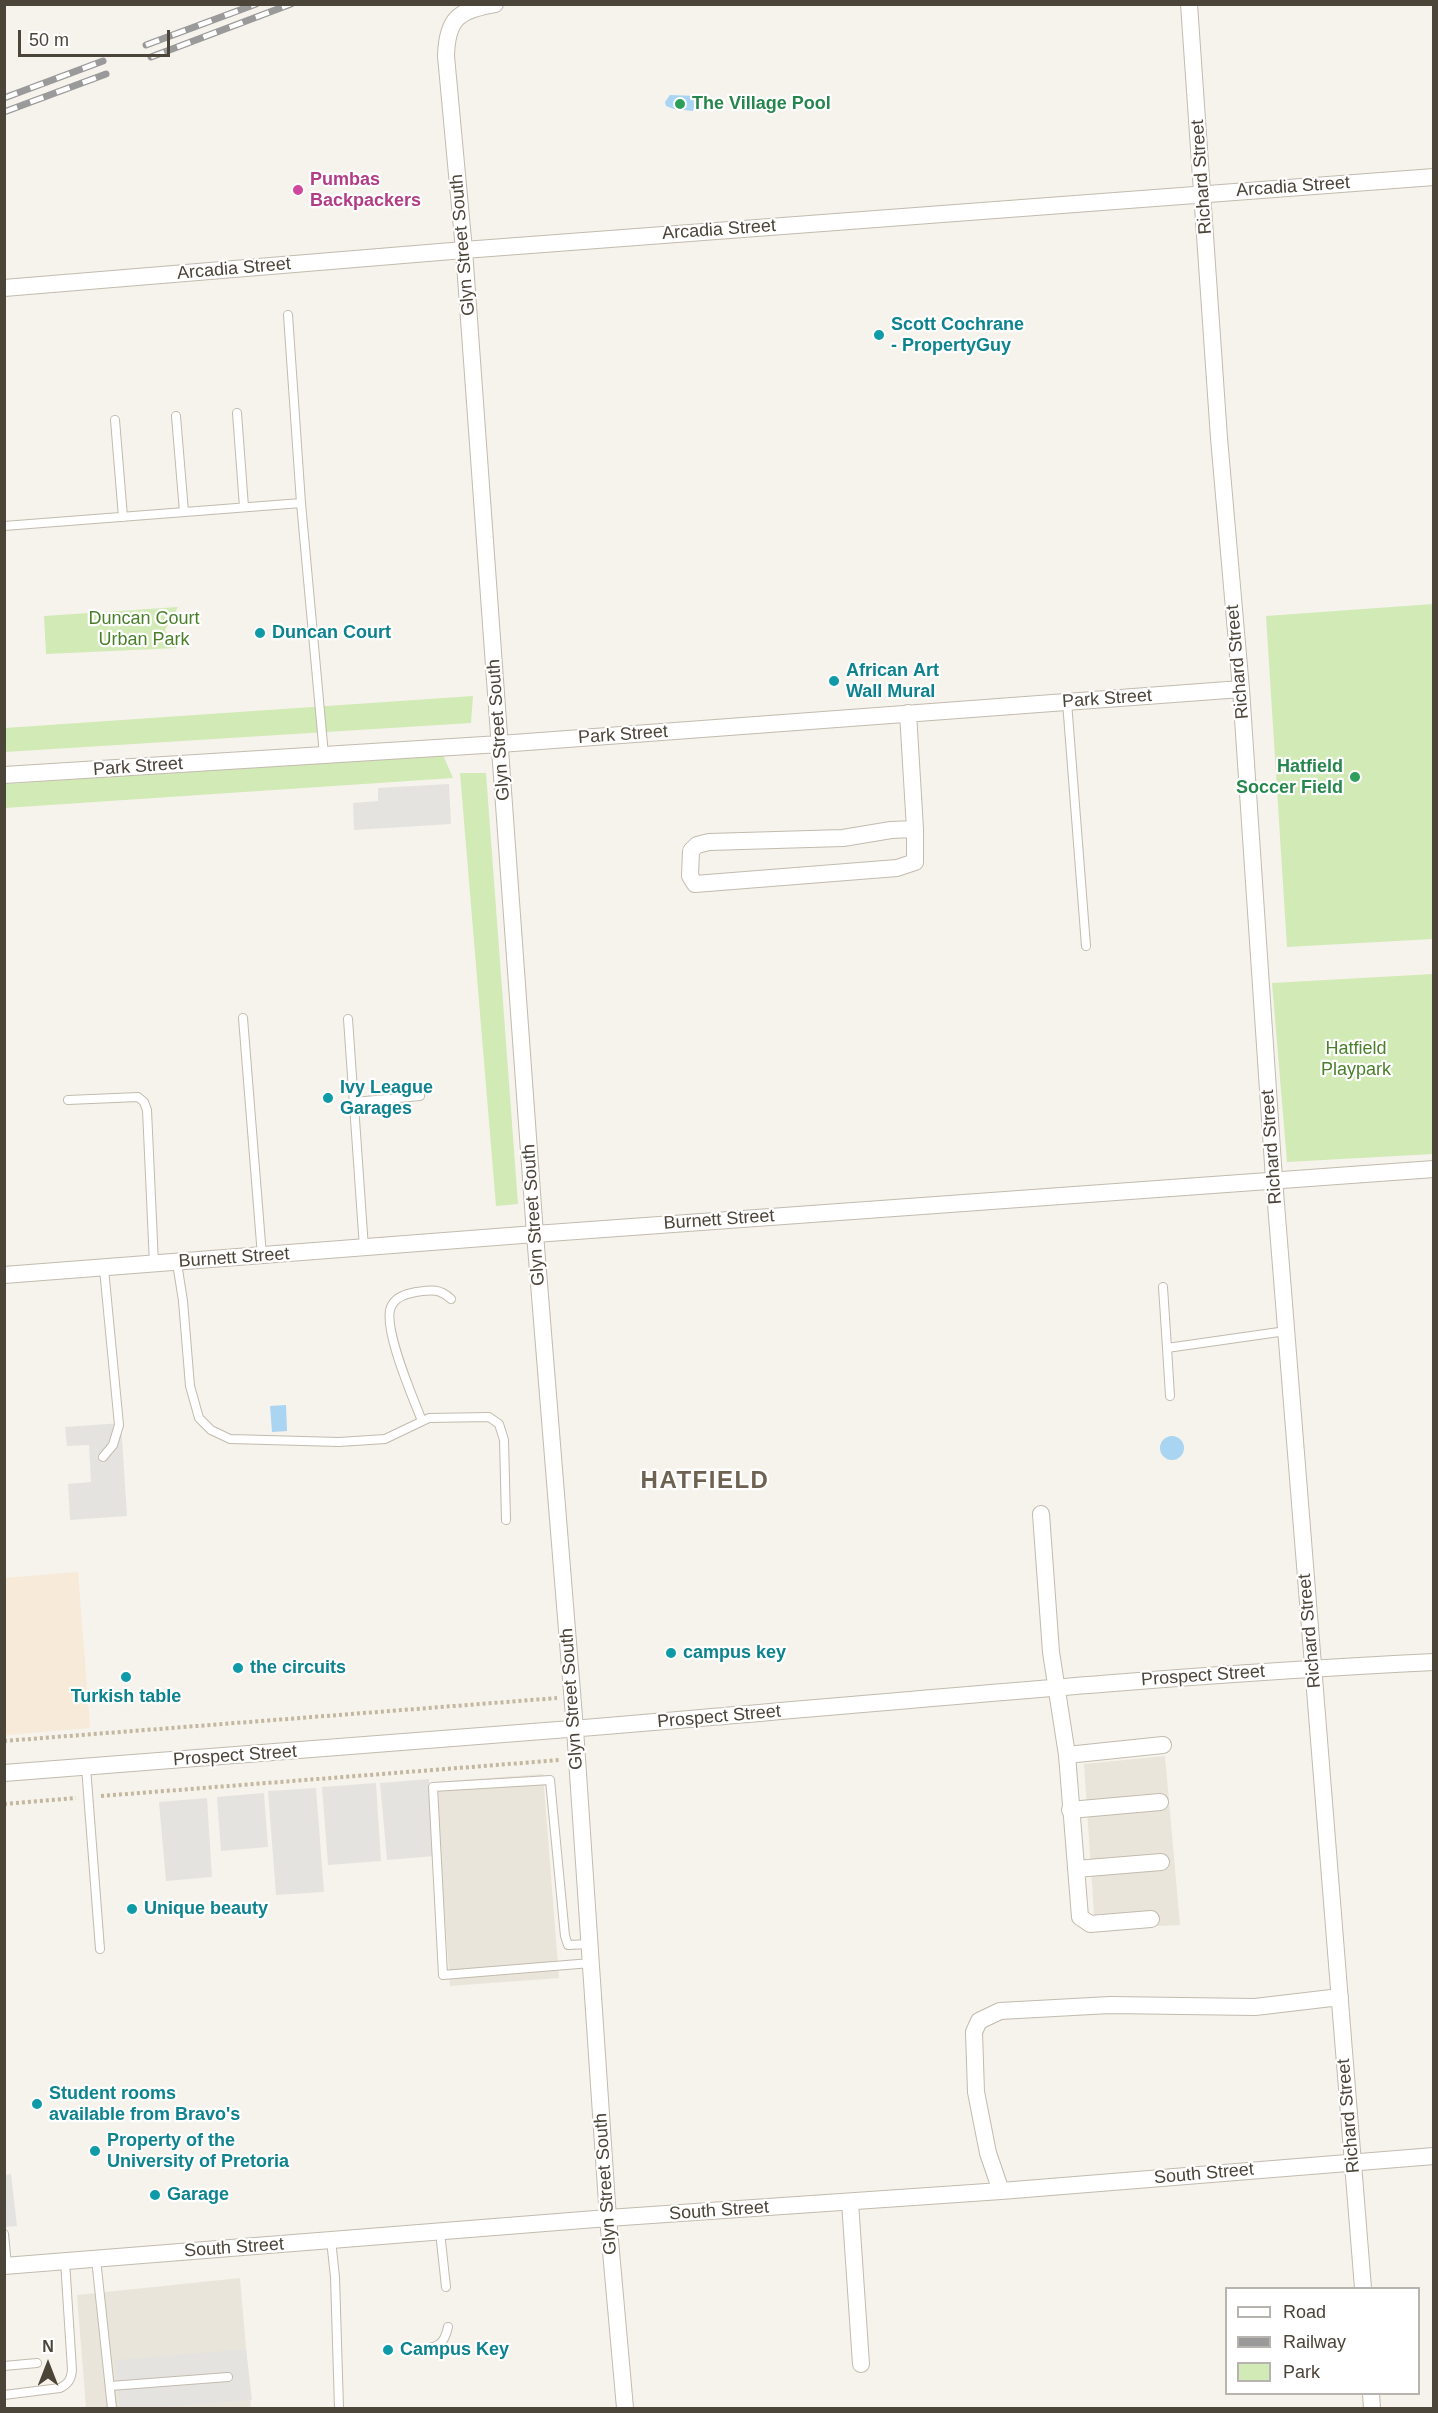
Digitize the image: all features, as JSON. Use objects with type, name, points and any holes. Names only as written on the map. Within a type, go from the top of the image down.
[{"type":"street","name":"Glyn Street South","points":[[495,4],[468,10],[453,22],[448,31],[446,56],[464,250],[535,1234],[575,1729],[608,2218],[625,2409]]},
{"type":"street","name":"Richard Street","points":[[1189,4],[1274,1179],[1363,2287]]},
{"type":"street","name":"Arcadia Street","points":[[4,288],[464,250],[1434,177]]},
{"type":"street","name":"Park Street","points":[[4,775],[500,744],[1240,689]]},
{"type":"street","points":[[908,713],[915,829],[915,862],[897,868],[695,884],[690,876],[691,851],[703,843],[843,838],[891,830],[915,829]]},
{"type":"street","name":"Burnett Street","points":[[4,1275],[1274,1179],[1434,1169]]},
{"type":"street","points":[[1041,1514],[1055,1688],[1067,1755],[1080,1917],[1084,1922],[1090,1924],[1151,1919]]},
{"type":"street","name":"Prospect Street","points":[[4,1773],[575,1729],[1055,1688],[1313,1668],[1434,1662]]},
{"type":"street","points":[[1067,1755],[1163,1745]]},
{"type":"street","points":[[1070,1810],[1160,1802]]},
{"type":"street","points":[[1076,1869],[1161,1862]]},
{"type":"street","points":[[1001,2191],[988,2153],[976,2092],[974,2032],[979,2022],[1000,2011],[1110,2006],[1254,2007],[1340,1997]]},
{"type":"street","name":"South Street","points":[[6,2266],[1434,2156]]},
{"type":"street","points":[[850,2202],[861,2364]]},
{"type":"lane","points":[[288,315],[301,503],[324,755]]},
{"type":"lane","points":[[237,413],[244,507]]},
{"type":"lane","points":[[176,416],[184,512]]},
{"type":"lane","points":[[115,420],[123,517]]},
{"type":"lane","points":[[4,526],[301,503]]},
{"type":"lane","points":[[1067,702],[1086,946]]},
{"type":"lane","points":[[243,1018],[262,1256]]},
{"type":"lane","points":[[348,1019],[364,1248]]},
{"type":"lane","points":[[354,1102],[420,1096]]},
{"type":"lane","points":[[68,1100],[138,1097],[144,1102],[147,1110],[154,1264]]},
{"type":"lane","points":[[177,1263],[190,1386],[199,1418],[211,1430],[230,1439],[339,1442],[385,1439],[429,1418],[489,1417],[499,1424],[504,1440],[506,1520]]},
{"type":"lane","points":[[103,1457],[113,1445],[119,1425],[104,1269]]},
{"type":"lane","points":[[1163,1287],[1170,1396]]},
{"type":"lane","points":[[422,1421],[394,1348],[389,1314],[392,1305],[404,1294],[434,1290],[444,1293],[450,1299]]},
{"type":"lane","points":[[1167,1348],[1286,1332]]},
{"type":"lane","points":[[86,1767],[100,1949]]},
{"type":"lane","points":[[590,1944],[568,1945],[565,1936],[550,1780],[433,1787],[443,1975],[591,1963]]},
{"type":"lane","points":[[440,2232],[446,2287]]},
{"type":"lane","points":[[4,2234],[6,2266]]},
{"type":"lane","points":[[331,2240],[335,2277],[339,2409]]},
{"type":"lane","points":[[96,2259],[112,2409]]},
{"type":"lane","points":[[4,2395],[60,2388],[67,2385],[71,2379],[65,2261]]},
{"type":"lane","points":[[420,2350],[437,2348],[443,2343],[448,2327]]},
{"type":"lane","points":[[4,2366],[38,2363]]},
{"type":"lane","points":[[110,2386],[228,2377]]},
{"type":"path","points":[[4,1741],[572,1697]]},
{"type":"path","points":[[4,1804],[576,1758]]},
{"type":"shaded area","points":[[449,784],[451,824],[354,830],[353,803],[378,801],[378,788]]},
{"type":"shaded area","points":[[121,1423],[127,1516],[70,1520],[68,1484],[91,1482],[89,1445],[67,1446],[65,1427]]},
{"type":"shaded area","points":[[78,1572],[90,1728],[5,1735],[5,1578]]},
{"type":"shaded area","points":[[1165,1756],[1180,1925],[1095,1929],[1084,1764]]},
{"type":"shaded area","points":[[543,1774],[559,1978],[450,1986],[435,1782]]},
{"type":"shaded area","points":[[429,1779],[435,1856],[387,1860],[380,1783]]},
{"type":"shaded area","points":[[376,1783],[381,1861],[328,1865],[322,1787]]},
{"type":"shaded area","points":[[316,1788],[324,1892],[276,1895],[268,1791]]},
{"type":"shaded area","points":[[264,1793],[268,1847],[221,1851],[217,1797]]},
{"type":"shaded area","points":[[207,1798],[212,1877],[166,1881],[159,1802]]},
{"type":"shaded area","points":[[11,2174],[17,2226],[5,2227],[5,2175]]},
{"type":"shaded area","points":[[240,2278],[251,2408],[86,2408],[77,2295]]},
{"type":"shaded area","points":[[246,2349],[252,2400],[153,2408],[120,2408],[115,2360]]},
{"type":"green space","name":"Hatfield Soccer Field","points":[[1433,604],[1433,939],[1287,947],[1266,616]]},
{"type":"green space","name":"Duncan Court Urban Park","points":[[178,607],[165,630],[177,648],[46,654],[44,616]]},
{"type":"green space","points":[[473,696],[471,723],[5,752],[5,728]]},
{"type":"green space","points":[[443,755],[453,778],[5,808],[5,784]]},
{"type":"green space","points":[[460,773],[486,773],[518,1204],[496,1206]]},
{"type":"green space","name":"Hatfield Playpark","points":[[1433,974],[1433,1154],[1287,1162],[1272,983]]},
{"type":"water","name":"The Village Pool","points":[[670,95],[697,96],[693,111],[666,106],[665,102]]},
{"type":"water","points":[[286,1405],[287,1431],[272,1432],[270,1406]]},
{"type":"water","points":[[1172,1436],[1181,1439],[1184,1448],[1181,1457],[1172,1460],[1163,1457],[1160,1448],[1163,1439]]},
{"type":"railway","points":[[146,45],[256,4]]},
{"type":"railway","points":[[151,57],[291,4]]},
{"type":"railway","points":[[4,98],[103,61]]},
{"type":"railway","points":[[4,112],[106,74]]},
{"type":"place","name":"The Village Pool","points":[[680,104]]},
{"type":"place","name":"Pumbas Backpackers","points":[[298,190]]},
{"type":"place","name":"Scott Cochrane - PropertyGuy","points":[[879,335]]},
{"type":"place","name":"Duncan Court","points":[[260,633]]},
{"type":"place","name":"African Art Wall Mural","points":[[834,681]]},
{"type":"place","name":"Hatfield Soccer Field","points":[[1355,777]]},
{"type":"place","name":"Ivy League Garages","points":[[328,1098]]},
{"type":"place","name":"campus key","points":[[671,1653]]},
{"type":"place","name":"the circuits","points":[[238,1668]]},
{"type":"place","name":"Turkish table","points":[[126,1677]]},
{"type":"place","name":"Unique beauty","points":[[132,1909]]},
{"type":"place","name":"Student rooms available from Bravo's","points":[[37,2104]]},
{"type":"place","name":"Property of the University of Pretoria","points":[[95,2151]]},
{"type":"place","name":"Garage","points":[[155,2195]]},
{"type":"place","name":"Campus Key","points":[[388,2350]]},
{"type":"district","name":"HATFIELD","points":[[705,1481]]}]
